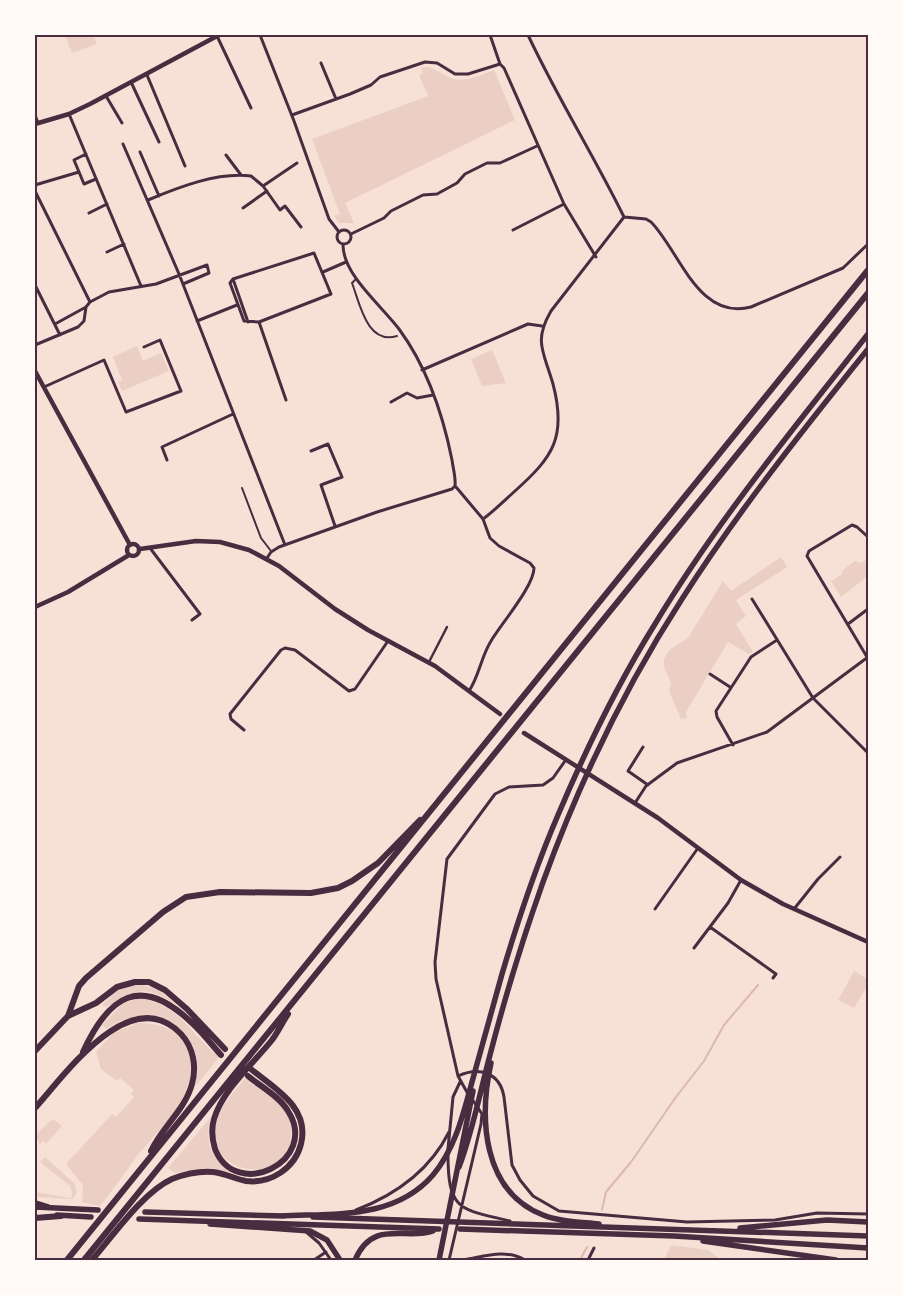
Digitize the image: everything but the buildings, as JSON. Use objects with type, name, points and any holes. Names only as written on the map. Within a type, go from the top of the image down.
[{"type":"highway","points":[[67,1260],[868,270]]},
{"type":"highway","points":[[84,1260],[868,293]]},
{"type":"highway","points":[[280,1216],[374,1210],[394,1203],[414,1191],[430,1178],[444,1160],[454,1138],[516,929],[557,818],[605,714],[656,622],[758,474],[868,334]]},
{"type":"highway","points":[[459,1167],[467,1146],[506,1000],[539,894],[574,805],[614,718],[665,627],[704,565],[746,505],[868,349]]},
{"type":"highway","points":[[35,1052],[68,1016],[79,986],[86,978],[174,903],[200,894],[311,893],[338,888],[378,863],[409,829],[432,810]]},
{"type":"highway","points":[[68,1016],[96,1003],[117,987],[134,982],[149,982],[165,990],[226,1048]]},
{"type":"highway","points":[[92,1260],[150,1196],[172,1180],[192,1173],[210,1172],[245,1180],[263,1180],[276,1176],[288,1167],[301,1145],[302,1132],[299,1114],[289,1100],[250,1073],[288,1109],[294,1132],[292,1147],[283,1162],[263,1172],[251,1174],[238,1172],[220,1158],[213,1141],[214,1120],[225,1098],[273,1038],[301,992]]},
{"type":"highway","points":[[80,1058],[94,1029],[106,1014],[120,1002],[145,995],[159,999],[185,1017],[221,1055]]},
{"type":"highway","points":[[506,1000],[490,1067],[486,1101],[487,1142],[494,1167],[513,1197],[529,1209],[544,1216],[559,1220],[637,1228]]},
{"type":"highway","points":[[35,1108],[80,1058],[112,1028],[123,1023],[142,1019],[166,1024],[180,1033],[187,1041],[194,1061],[194,1072],[190,1092],[156,1140],[146,1162]]},
{"type":"highway","points":[[439,1260],[459,1167],[461,1144],[484,1040]]},
{"type":"highway","points":[[35,1205],[98,1210]]},
{"type":"highway","points":[[145,1212],[868,1236]]},
{"type":"highway","points":[[35,1214],[91,1217]]},
{"type":"highway","points":[[35,1218],[61,1216]]},
{"type":"highway","points":[[139,1219],[439,1229],[430,1232],[382,1235],[366,1243],[355,1260]]},
{"type":"highway","points":[[183,1220],[218,1226],[315,1232],[327,1240],[340,1260]]},
{"type":"highway","points":[[703,1230],[779,1226],[827,1220],[868,1222]]},
{"type":"highway","points":[[460,1229],[674,1236],[868,1248]]},
{"type":"highway","points":[[674,1236],[836,1260]]},
{"type":"street","points":[[35,115],[36,123],[69,114],[146,75],[218,35],[250,108]]},
{"type":"street","points":[[260,35],[292,115],[329,219],[339,232],[338,241],[343,244],[346,262],[401,332],[422,370],[433,395],[447,437],[454,488],[483,519],[490,538],[499,546],[530,562],[534,568],[534,572],[508,618],[490,642],[469,691]]},
{"type":"street","points":[[490,35],[500,64],[504,68],[564,204],[596,257]]},
{"type":"street","points":[[528,35],[559,99],[607,181],[624,218]]},
{"type":"street","points":[[292,115],[367,88],[380,77],[425,62],[437,64],[455,74],[468,74],[500,64]]},
{"type":"street","points":[[322,63],[336,99]]},
{"type":"street","points":[[146,75],[186,166]]},
{"type":"street","points":[[131,82],[159,142]]},
{"type":"street","points":[[106,96],[122,123]]},
{"type":"street","points":[[69,114],[141,286]]},
{"type":"street","points":[[123,144],[179,274],[285,544]]},
{"type":"street","points":[[351,234],[384,218],[391,211],[422,195],[437,194],[457,183],[465,174],[487,164],[500,162],[537,146]]},
{"type":"street","points":[[140,152],[159,196]]},
{"type":"street","points":[[86,154],[74,160],[78,172],[84,184],[96,179]]},
{"type":"street","points":[[226,155],[241,175]]},
{"type":"street","points":[[263,186],[297,163]]},
{"type":"street","points":[[35,185],[78,172]]},
{"type":"street","points":[[148,200],[194,184],[241,175],[251,176],[263,186],[280,210],[285,206],[301,228]]},
{"type":"street","points":[[35,191],[90,302]]},
{"type":"street","points":[[243,208],[267,191]]},
{"type":"street","points":[[89,213],[107,204]]},
{"type":"street","points":[[513,230],[564,204]]},
{"type":"street","points":[[624,218],[646,219],[651,222],[702,294],[722,304],[736,308],[751,308],[843,268],[858,256],[868,244]]},
{"type":"street","points":[[483,519],[538,470],[553,449],[558,408],[541,342],[542,326],[551,311],[596,257],[624,218]]},
{"type":"street","points":[[339,232],[345,230],[351,234]]},
{"type":"street","points":[[343,244],[350,241],[351,234]]},
{"type":"street","points":[[107,252],[124,244]]},
{"type":"street","points":[[314,253],[323,272],[331,294],[259,322],[244,321],[230,283],[233,279],[314,253]]},
{"type":"street","points":[[323,272],[346,262]]},
{"type":"street","points":[[55,324],[109,292],[156,284],[204,265],[209,270],[209,273],[205,276],[182,284]]},
{"type":"street","points":[[233,279],[248,322]]},
{"type":"street","points":[[35,285],[60,335]]},
{"type":"street","points":[[197,321],[237,305]]},
{"type":"street","points":[[35,345],[78,326],[84,321],[86,307]]},
{"type":"street","points":[[259,322],[286,400]]},
{"type":"street","points":[[422,370],[528,324],[542,326]]},
{"type":"street","points":[[44,387],[104,360],[126,412],[181,390],[160,340],[144,347]]},
{"type":"street","points":[[35,371],[130,545]]},
{"type":"street","points":[[391,402],[407,393],[417,398],[433,395]]},
{"type":"street","points":[[167,460],[162,447],[233,414]]},
{"type":"street","points":[[311,451],[328,444],[342,477],[321,485],[335,526]]},
{"type":"street","points":[[267,558],[271,552],[285,544],[454,488]]},
{"type":"street","points":[[635,803],[648,785],[677,764],[767,732],[868,657],[807,556],[809,550],[849,526],[857,526],[868,537]]},
{"type":"street","points":[[140,549],[196,541],[220,542],[235,544],[267,558],[335,609],[429,662],[498,712]]},
{"type":"street","points":[[130,545],[136,544],[140,549]]},
{"type":"street","points":[[129,555],[127,552],[130,545]]},
{"type":"street","points":[[150,548],[200,614],[192,620]]},
{"type":"street","points":[[35,607],[68,592],[129,555],[136,556],[140,549]]},
{"type":"street","points":[[752,599],[812,698],[868,753]]},
{"type":"street","points":[[848,624],[868,608]]},
{"type":"street","points":[[429,662],[447,627]]},
{"type":"street","points":[[244,730],[230,719],[230,714],[281,650],[285,648],[295,650],[348,692],[355,688],[388,640]]},
{"type":"street","points":[[733,745],[716,715],[730,687],[751,657],[777,640]]},
{"type":"street","points":[[710,674],[730,687]]},
{"type":"street","points":[[524,733],[565,761],[635,803],[741,880],[794,909],[868,942]]},
{"type":"street","points":[[643,747],[628,771],[648,785]]},
{"type":"street","points":[[454,1260],[449,1260],[482,1114],[460,1082],[436,979],[435,962],[447,859],[495,794],[509,787],[542,785],[553,778],[565,761]]},
{"type":"street","points":[[655,910],[698,848]]},
{"type":"street","points":[[794,909],[818,879],[840,857]]},
{"type":"street","points":[[694,948],[741,880]]},
{"type":"street","points":[[710,927],[776,974],[773,978]]},
{"type":"street","points":[[458,1076],[468,1072],[485,1073],[498,1078],[504,1096],[512,1165],[520,1180],[533,1196],[559,1211],[687,1222],[774,1220],[817,1213],[868,1214]]},
{"type":"street","points":[[460,1082],[453,1097],[450,1130],[448,1180],[455,1200],[461,1207],[474,1214],[524,1225]]},
{"type":"street","points":[[349,1213],[386,1197],[402,1186],[436,1155],[450,1130]]},
{"type":"street","points":[[302,1230],[326,1252],[331,1260]]},
{"type":"street","points":[[588,1260],[594,1248]]},
{"type":"street","points":[[314,1260],[326,1252]]},
{"type":"street","points":[[462,1260],[492,1253],[506,1254],[525,1260]]},
{"type":"lane","points":[[357,278],[352,283],[369,328],[375,334],[384,337],[397,336]]},
{"type":"lane","points":[[242,488],[261,538],[271,552]]},
{"type":"shaded area","points":[[65,35],[93,35],[97,44],[72,53]]},
{"type":"shaded area","points":[[427,67],[448,77],[460,80],[494,70],[515,120],[345,203],[354,223],[339,223],[334,216],[340,214],[312,139],[428,96],[419,75],[423,73],[421,68]]},
{"type":"shaded area","points":[[137,346],[143,361],[161,353],[169,371],[122,391],[118,382],[122,380],[113,357]]},
{"type":"shaded area","points":[[492,350],[506,383],[482,386],[471,359]]},
{"type":"shaded area","points":[[781,557],[787,567],[736,600],[746,616],[736,624],[753,652],[749,654],[728,642],[686,712],[687,718],[681,719],[669,691],[671,683],[664,667],[664,659],[669,650],[688,638],[723,581],[731,591]]},
{"type":"shaded area","points":[[868,559],[868,576],[841,597],[831,581],[841,575],[843,570],[855,561],[861,563]]},
{"type":"shaded area","points":[[854,971],[868,979],[868,985],[854,1008],[838,1000]]},
{"type":"shaded area","points":[[139,984],[158,989],[177,1005],[156,994],[141,991],[126,996],[106,1007],[102,1005],[117,991]]},
{"type":"shaded area","points":[[141,998],[155,1002],[176,1015],[219,1057],[196,1086],[198,1066],[194,1049],[185,1034],[173,1024],[158,1018],[142,1016],[124,1020],[106,1029],[102,1025],[123,1003]]},
{"type":"shaded area","points":[[137,1023],[163,1027],[180,1037],[190,1059],[191,1074],[186,1090],[169,1119],[137,1156],[100,1206],[82,1202],[83,1185],[66,1164],[112,1114],[116,1117],[134,1097],[131,1094],[134,1090],[120,1078],[117,1081],[101,1069],[96,1052],[113,1033]]},
{"type":"shaded area","points":[[245,1078],[284,1109],[291,1127],[291,1139],[285,1154],[274,1164],[260,1169],[246,1168],[232,1163],[221,1154],[215,1140],[218,1116]]},
{"type":"shaded area","points":[[210,1118],[208,1134],[211,1148],[218,1160],[231,1171],[230,1173],[211,1168],[175,1173],[168,1168]]},
{"type":"shaded area","points":[[53,1119],[62,1126],[46,1144],[43,1141],[40,1144],[35,1135]]},
{"type":"shaded area","points":[[45,1157],[74,1183],[77,1192],[73,1199],[35,1197],[35,1192],[71,1198],[70,1186],[40,1162]]},
{"type":"shaded area","points":[[671,1245],[708,1250],[721,1260],[664,1260]]},
{"type":"waterway","points":[[602,1210],[606,1192],[631,1162],[676,1097],[704,1061],[724,1025],[758,985]]},
{"type":"waterway","points":[[580,1260],[587,1247]]}]
